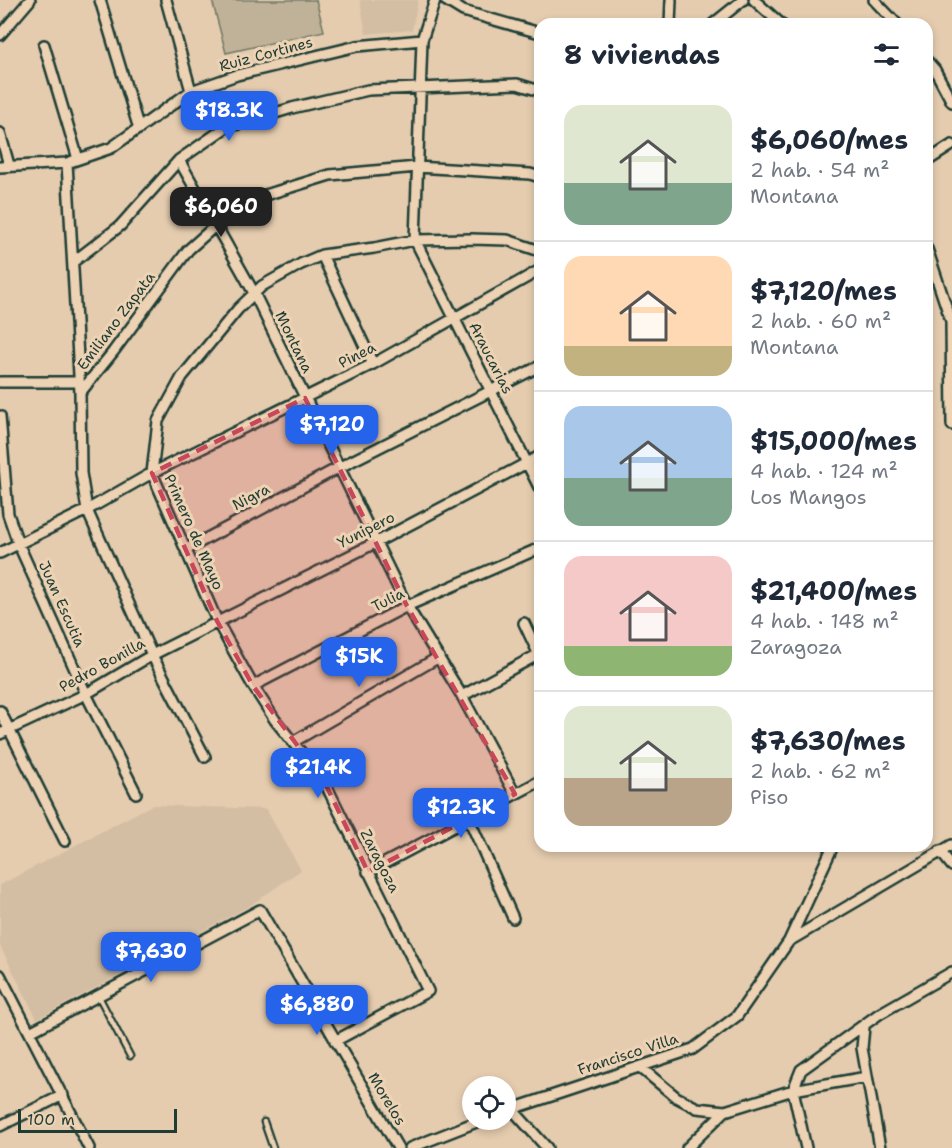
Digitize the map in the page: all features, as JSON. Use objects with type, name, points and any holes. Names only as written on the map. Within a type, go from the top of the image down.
[{"type":"street","points":[[0,35],[30,0]]},
{"type":"street","points":[[100,0],[139,129]]},
{"type":"street","points":[[166,0],[191,90]]},
{"type":"street","points":[[435,0],[422,40],[416,240],[471,238],[507,240],[534,248]]},
{"type":"street","points":[[445,0],[463,11],[534,31]]},
{"type":"street","points":[[670,0],[670,18]]},
{"type":"street","points":[[721,18],[744,0]]},
{"type":"street","points":[[754,0],[774,18]]},
{"type":"street","points":[[874,0],[891,18]]},
{"type":"street","points":[[0,20],[8,27]]},
{"type":"street","name":"Ruiz Cortines","points":[[4,166],[66,163],[111,148],[191,90],[272,66],[357,46],[422,40]]},
{"type":"street","points":[[44,45],[78,159]]},
{"type":"street","points":[[933,68],[952,102]]},
{"type":"street","points":[[73,262],[120,226],[179,160],[225,128],[292,108],[369,90],[517,84],[534,89]]},
{"type":"street","points":[[0,133],[4,166]]},
{"type":"street","points":[[933,157],[952,145]]},
{"type":"street","name":"Montana","points":[[179,160],[254,293],[407,606],[462,696],[515,794]]},
{"type":"street","name":"Emiliano Zapata","points":[[66,163],[80,393],[81,473],[87,510],[152,655],[205,757]]},
{"type":"street","name":"Emiliano Zapata","points":[[80,393],[188,250],[215,226],[259,197],[330,175],[417,166],[534,175]]},
{"type":"street","name":"Primero de Mayo","points":[[275,720],[217,621],[152,473],[158,421],[182,377],[262,286],[322,255],[416,240]]},
{"type":"street","name":"Araucarias","points":[[416,240],[534,477]]},
{"type":"street","points":[[322,255],[373,364]]},
{"type":"street","points":[[933,267],[951,321],[952,425]]},
{"type":"street","name":"Pinea","points":[[0,553],[87,510],[152,473],[373,364],[534,273]]},
{"type":"street","name":"Nigra","points":[[187,549],[338,468],[534,369]]},
{"type":"street","points":[[0,382],[79,382]]},
{"type":"street","name":"Juan Escutia","points":[[0,416],[8,514],[18,543],[86,694],[136,793]]},
{"type":"street","points":[[526,462],[534,459]]},
{"type":"street","name":"Yunipero","points":[[217,621],[375,543],[526,462]]},
{"type":"street","name":"Tulia","points":[[253,686],[407,606],[534,551]]},
{"type":"street","name":"Pedro Bonilla","points":[[4,732],[86,694],[152,655],[217,621]]},
{"type":"street","points":[[524,623],[534,645]]},
{"type":"street","points":[[293,742],[439,657]]},
{"type":"street","points":[[462,696],[534,659]]},
{"type":"street","points":[[0,711],[4,732],[65,841]]},
{"type":"street","name":"Zaragoza","points":[[275,720],[324,781],[428,991],[335,1041]]},
{"type":"street","points":[[368,872],[534,784]]},
{"type":"street","points":[[469,819],[513,918]]},
{"type":"street","points":[[789,941],[952,845]]},
{"type":"street","points":[[940,851],[952,866]]},
{"type":"street","name":"Francisco Villa","points":[[516,1108],[693,1049],[737,1016],[789,941],[830,852]]},
{"type":"street","name":"Morelos","points":[[98,995],[260,910],[398,1148]]},
{"type":"street","points":[[806,1148],[793,1090],[801,1070],[864,1027],[879,1014],[952,972]]},
{"type":"street","points":[[0,975],[89,1148]]},
{"type":"street","points":[[30,1032],[98,995]]},
{"type":"street","points":[[864,1027],[862,1048],[880,1148]]},
{"type":"street","points":[[640,1067],[676,1097],[697,1108],[725,1111],[793,1090],[867,1077]]},
{"type":"street","points":[[0,1126],[63,1095]]},
{"type":"street","points":[[690,1147],[725,1111]]},
{"type":"street","points":[[516,1117],[547,1148]]},
{"type":"street","points":[[411,1148],[462,1128]]},
{"type":"lane","points":[[98,995],[130,1056]]},
{"type":"lane","points":[[264,1122],[273,1148]]},
{"type":"highlighted area","points":[[305,398],[407,606],[515,794],[368,872],[324,781],[253,686],[217,621],[152,473]]},
{"type":"shaded area","points":[[212,0],[316,0],[324,31],[226,53]]},
{"type":"shaded area","points":[[360,0],[418,0],[412,30],[366,34]]},
{"type":"shaded area","points":[[152,805],[266,809],[301,870],[248,907],[37,1019],[0,946],[0,885]]}]
